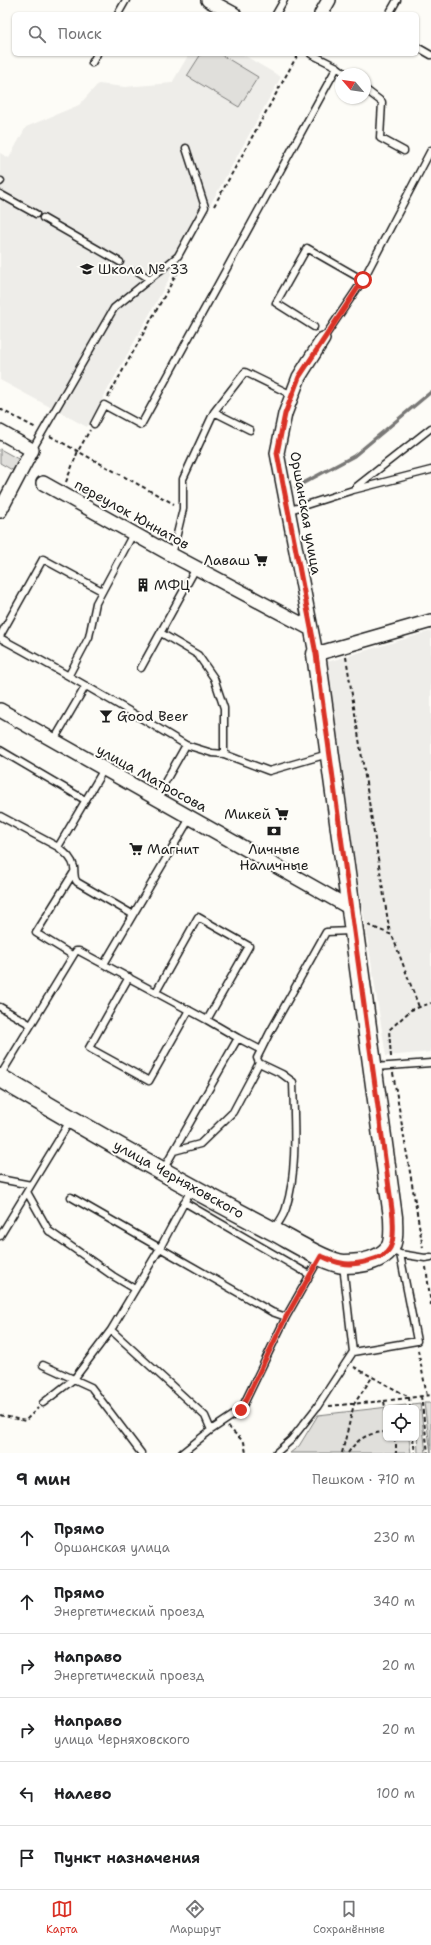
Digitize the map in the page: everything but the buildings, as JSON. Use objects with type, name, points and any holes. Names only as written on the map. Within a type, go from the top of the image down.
[{"type":"street","points":[[208,0],[230,12]]},
{"type":"street","points":[[322,12],[329,0]]},
{"type":"street","name":"Оршанская улица","points":[[316,654],[287,511],[277,453],[285,414],[299,377],[323,339]]},
{"type":"street","points":[[0,432],[32,450],[0,511]]},
{"type":"street","name":"переулок Юннатов","points":[[43,483],[134,532],[172,555],[311,629]]},
{"type":"street","points":[[395,1252],[393,1217],[371,1067],[353,920],[316,654],[431,621]]},
{"type":"street","name":"улица Матросова","points":[[0,710],[190,818],[353,920]]},
{"type":"street","name":"улица Черняховского","points":[[0,1077],[71,1119],[163,1170],[188,1194],[273,1231],[321,1256],[342,1264],[363,1263],[395,1252]]},
{"type":"lane","points":[[119,12],[126,0]]},
{"type":"lane","points":[[277,12],[284,0]]},
{"type":"lane","points":[[390,12],[397,0]]},
{"type":"lane","points":[[419,48],[431,55]]},
{"type":"lane","points":[[92,63],[96,56]]},
{"type":"lane","points":[[94,424],[104,405],[141,425],[337,67],[315,56]]},
{"type":"lane","points":[[371,94],[382,102],[380,138],[404,151]]},
{"type":"lane","points":[[32,450],[114,308],[178,256],[205,207],[186,148]]},
{"type":"lane","name":"Оршанская улица","points":[[323,339],[363,280],[431,150]]},
{"type":"lane","points":[[0,194],[36,214]]},
{"type":"lane","points":[[43,218],[120,262]]},
{"type":"lane","points":[[314,327],[276,303],[308,248],[363,280]]},
{"type":"lane","points":[[137,271],[150,279]]},
{"type":"lane","points":[[172,555],[183,509],[183,479],[214,412],[246,372],[292,396]]},
{"type":"lane","points":[[214,412],[250,430]]},
{"type":"lane","points":[[353,490],[431,428]]},
{"type":"lane","points":[[287,511],[353,490],[431,470]]},
{"type":"lane","points":[[69,675],[89,637],[96,603],[134,532]]},
{"type":"lane","points":[[102,592],[43,559],[0,637],[69,675],[85,687],[113,701],[186,745],[212,753],[224,754],[269,771],[330,754]]},
{"type":"lane","points":[[141,668],[196,568]]},
{"type":"lane","points":[[161,633],[198,655],[214,678],[224,708],[224,754]]},
{"type":"lane","points":[[54,740],[85,687]]},
{"type":"lane","points":[[156,798],[186,745]]},
{"type":"lane","points":[[0,750],[85,800]]},
{"type":"lane","points":[[58,847],[104,769]]},
{"type":"lane","points":[[0,816],[58,847],[69,856],[74,866],[74,878],[77,882],[132,914]]},
{"type":"lane","points":[[104,964],[132,914],[190,818]]},
{"type":"lane","points":[[72,955],[36,933],[74,872]]},
{"type":"lane","points":[[156,992],[198,917],[250,946],[207,1020]]},
{"type":"lane","points":[[174,1151],[200,1144],[233,1112],[259,1063],[257,1058],[261,1050],[326,932],[353,920]]},
{"type":"lane","points":[[0,1077],[72,955],[76,951],[80,951],[261,1050]]},
{"type":"lane","points":[[128,977],[90,1048],[150,1081],[189,1010]]},
{"type":"lane","points":[[0,1007],[31,1025]]},
{"type":"lane","points":[[163,1170],[238,1038]]},
{"type":"lane","points":[[259,1063],[282,1074],[292,1082],[295,1134],[293,1168],[286,1209],[273,1231]]},
{"type":"lane","points":[[371,1067],[431,1063]]},
{"type":"lane","points":[[0,1236],[71,1119]]},
{"type":"lane","points":[[0,1179],[31,1184]]},
{"type":"lane","points":[[26,1192],[49,1231],[113,1276],[135,1289]]},
{"type":"lane","points":[[43,1403],[74,1379],[111,1330],[160,1248],[188,1194],[310,1274]]},
{"type":"lane","points":[[71,1197],[272,1312],[286,1317]]},
{"type":"lane","points":[[352,1352],[417,1341],[395,1252],[428,1258]]},
{"type":"lane","points":[[182,1453],[211,1430],[241,1410],[286,1317],[321,1256]]},
{"type":"lane","points":[[276,1453],[291,1440],[318,1407],[352,1352],[342,1264]]},
{"type":"lane","points":[[111,1330],[205,1416],[211,1430]]},
{"type":"lane","points":[[43,1365],[91,1387],[141,1453]]},
{"type":"path","points":[[0,409],[183,509]]},
{"type":"path","points":[[61,493],[78,451],[94,424]]},
{"type":"path","points":[[344,646],[390,934],[392,935],[419,1007]]},
{"type":"path","points":[[353,920],[390,934]]},
{"type":"path","points":[[431,1003],[411,1010],[389,1030],[392,1066],[428,1258],[431,1305]]},
{"type":"path","points":[[417,1341],[427,1396]]},
{"type":"path","points":[[346,1363],[373,1376],[409,1397]]},
{"type":"path","points":[[342,1453],[354,1404],[373,1376]]},
{"type":"path","points":[[318,1407],[431,1395]]},
{"type":"path","points":[[421,1396],[428,1453]]},
{"type":"path","points":[[409,1397],[410,1405]]},
{"type":"path","points":[[384,1401],[385,1405]]},
{"type":"path","points":[[0,1415],[25,1421],[43,1403]]},
{"type":"path","points":[[223,1422],[244,1442],[246,1453]]},
{"type":"path","points":[[348,1453],[352,1446],[370,1433],[383,1432]]},
{"type":"path","points":[[395,1441],[396,1453]]},
{"type":"path","points":[[413,1441],[415,1453]]},
{"type":"shaded area","name":"Школа № 33","points":[[188,56],[245,56],[281,77],[87,427],[0,380],[0,153],[9,158],[26,127],[79,105],[98,84],[125,87],[172,83]]},
{"type":"shaded area","points":[[200,56],[223,56],[258,77],[239,107],[187,76]]},
{"type":"shaded area","points":[[0,449],[20,460],[14,471],[0,463]]},
{"type":"shaded area","points":[[431,631],[431,1052],[386,1056],[324,663]]},
{"type":"shaded area","points":[[420,1403],[426,1453],[418,1453],[419,1405],[412,1404]]},
{"type":"shaded area","points":[[424,1403],[431,1403],[431,1453]]},
{"type":"shaded area","points":[[383,1408],[383,1441],[409,1441],[411,1453],[290,1453],[299,1446],[318,1415]]},
{"type":"waterway","points":[[296,487],[354,456],[431,392]]},
{"type":"place","name":"Школа № 33","points":[[87,269]]},
{"type":"place","name":"Лаваш","points":[[261,560]]},
{"type":"place","name":"МФЦ","points":[[143,585]]},
{"type":"place","name":"Good Beer","points":[[106,716]]},
{"type":"place","name":"Микей","points":[[282,814]]},
{"type":"place","name":"Личные Наличные","points":[[274,831]]},
{"type":"place","name":"Магнит","points":[[136,849]]},
{"type":"route","points":[[241,1410],[286,1317],[321,1256],[342,1264],[363,1263],[377,1258],[390,1249],[393,1237],[393,1217],[371,1067],[352,909],[316,654],[287,511],[277,453],[285,414],[299,377],[363,280]]}]
